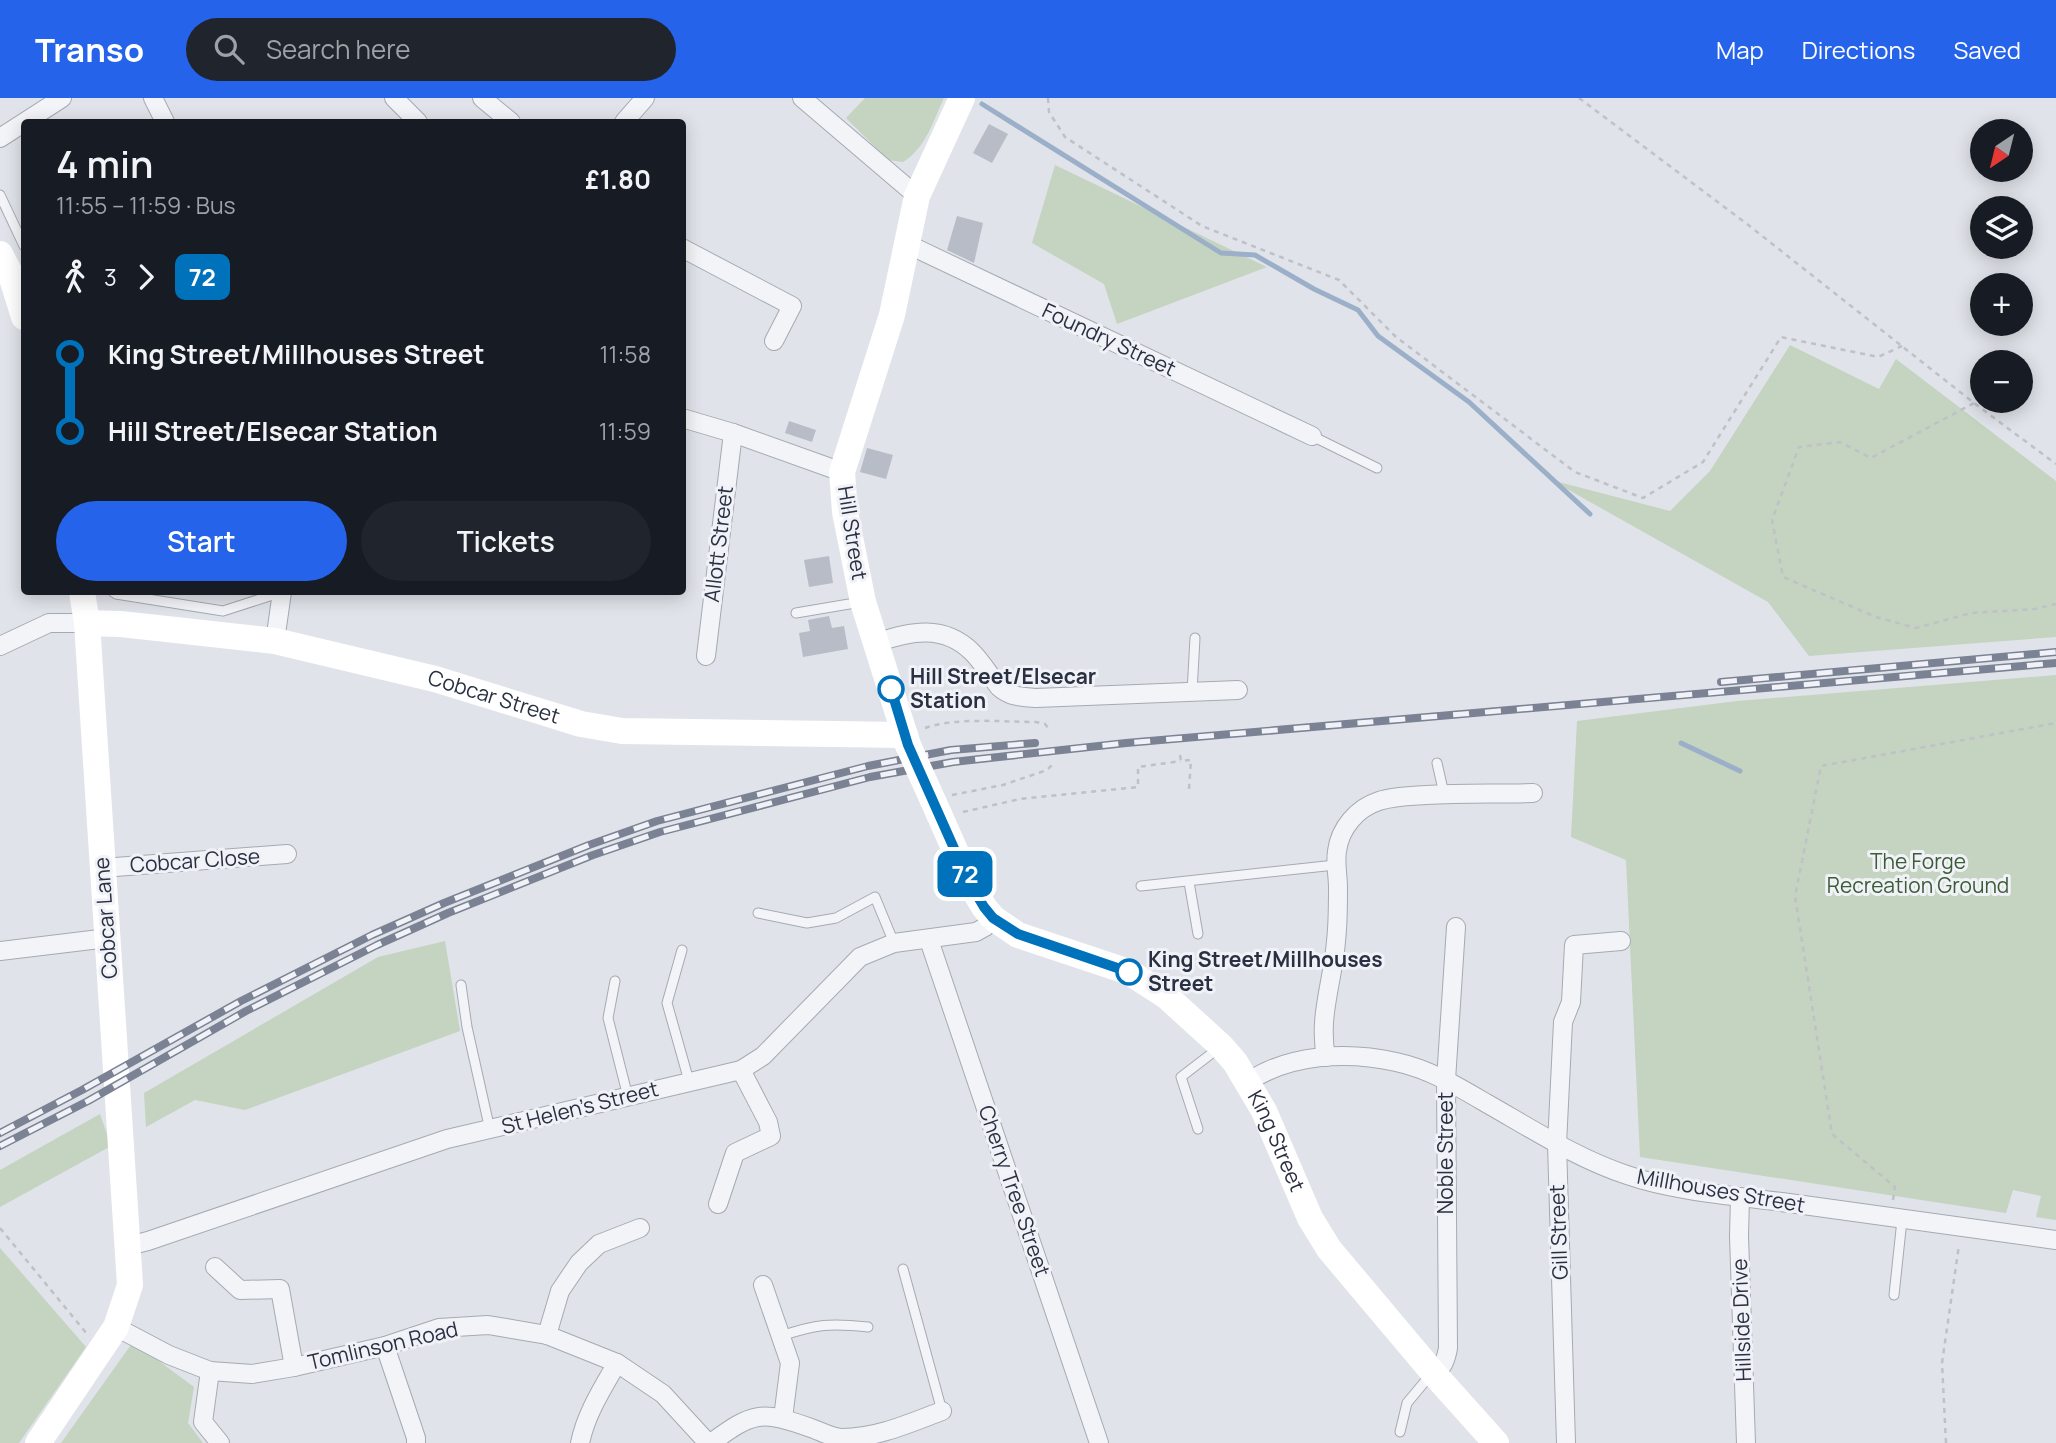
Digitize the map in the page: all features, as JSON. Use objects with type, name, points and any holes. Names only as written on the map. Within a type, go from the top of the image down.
[{"type":"street","points":[[29,119],[62,98]]},
{"type":"street","points":[[153,98],[164,119]]},
{"type":"street","points":[[394,98],[415,119]]},
{"type":"street","points":[[482,98],[507,119]]},
{"type":"street","points":[[627,119],[645,98]]},
{"type":"street","points":[[802,98],[917,196]]},
{"type":"street","name":"Hill Street","points":[[962,98],[917,196],[892,315],[842,472],[845,512],[863,602],[906,740],[952,810],[969,882],[993,918]]},
{"type":"street","points":[[0,138],[21,124]]},
{"type":"street","name":"Foundry Street","points":[[906,244],[1312,436]]},
{"type":"street","points":[[686,250],[792,306],[774,341]]},
{"type":"street","points":[[0,254],[11,275],[21,307]]},
{"type":"street","points":[[686,419],[842,472]]},
{"type":"street","name":"Allott Street","points":[[706,656],[733,433]]},
{"type":"street","name":"Cobcar Lane","points":[[38,1443],[116,1327],[130,1285],[87,623],[82,595]]},
{"type":"street","points":[[275,641],[282,595]]},
{"type":"street","points":[[0,646],[49,623],[87,623]]},
{"type":"street","name":"Cobcar Street","points":[[87,623],[121,624],[275,641],[435,679],[581,724],[622,731],[906,740]]},
{"type":"street","points":[[876,643],[916,632],[939,633],[950,637],[972,652],[1004,692],[1018,697],[1238,690]]},
{"type":"street","points":[[1326,1057],[1323,1026],[1336,943],[1338,886],[1335,865],[1342,833],[1356,814],[1378,801],[1396,797],[1533,793]]},
{"type":"street","name":"Cobcar Close","points":[[102,869],[287,854]]},
{"type":"street","name":"St Helen's Street","points":[[128,1246],[447,1139],[741,1070],[763,1056],[860,957],[894,943],[976,932],[993,918]]},
{"type":"street","name":"King Street","points":[[993,918],[1018,934],[1129,972],[1166,996],[1221,1046],[1235,1062],[1264,1111],[1310,1218],[1329,1249],[1496,1443]]},
{"type":"street","name":"Noble Street","points":[[1434,1373],[1443,1367],[1448,1348],[1446,1080],[1455,927]]},
{"type":"street","points":[[0,951],[108,938]]},
{"type":"street","name":"Cherry Tree Street","points":[[929,940],[1099,1443]]},
{"type":"street","name":"Gill Street","points":[[1566,1443],[1557,1144],[1563,1022],[1571,1002],[1574,945],[1620,941]]},
{"type":"street","name":"Millhouses Street","points":[[1248,1082],[1260,1074],[1304,1060],[1358,1056],[1394,1061],[1446,1080],[1557,1144],[1627,1175],[1740,1197],[2056,1240]]},
{"type":"street","points":[[718,1204],[734,1153],[771,1136],[768,1122],[741,1070]]},
{"type":"street","name":"Hillside Drive","points":[[1740,1197],[1746,1443]]},
{"type":"street","points":[[547,1335],[560,1291],[579,1264],[599,1244],[640,1228]]},
{"type":"street","points":[[215,1267],[240,1290],[280,1289],[294,1367]]},
{"type":"street","points":[[763,1285],[790,1363],[783,1418]]},
{"type":"street","name":"Tomlinson Road","points":[[116,1327],[169,1355],[210,1371],[252,1374],[385,1346],[439,1328],[488,1325],[547,1335],[617,1363],[663,1394],[709,1443]]},
{"type":"street","points":[[385,1346],[416,1443]]},
{"type":"street","points":[[579,1443],[594,1402],[617,1363]]},
{"type":"street","points":[[210,1371],[203,1422],[220,1443]]},
{"type":"street","points":[[709,1443],[739,1422],[750,1418],[783,1418],[839,1438],[879,1439],[942,1411]]},
{"type":"lane","points":[[0,195],[21,240]]},
{"type":"lane","points":[[1312,436],[1377,468]]},
{"type":"lane","points":[[122,595],[223,611],[273,595]]},
{"type":"lane","points":[[796,613],[863,602]]},
{"type":"lane","points":[[1192,692],[1195,638]]},
{"type":"lane","points":[[1437,763],[1444,794]]},
{"type":"lane","points":[[1141,886],[1335,865]]},
{"type":"lane","points":[[1189,882],[1198,934]]},
{"type":"lane","points":[[758,913],[807,923],[836,918],[875,897],[894,943]]},
{"type":"lane","points":[[682,950],[667,1003],[690,1081]]},
{"type":"lane","points":[[615,981],[608,1018],[628,1097]]},
{"type":"lane","points":[[461,985],[467,1027],[490,1130]]},
{"type":"lane","points":[[1198,1129],[1181,1077],[1221,1046]]},
{"type":"lane","points":[[1894,1295],[1896,1219]]},
{"type":"lane","points":[[903,1269],[942,1411]]},
{"type":"lane","points":[[781,1336],[810,1326],[833,1323],[868,1327]]},
{"type":"lane","points":[[1400,1432],[1407,1403],[1434,1373]]},
{"type":"path","points":[[1048,98],[1049,112],[1065,137],[1202,226],[1339,281],[1396,337],[1575,472],[1643,498],[1703,461],[1781,337],[1878,357],[1902,346]]},
{"type":"path","points":[[1580,98],[1970,399]]},
{"type":"path","points":[[1970,406],[1871,458],[1840,442],[1800,447],[1772,520],[1783,577],[1876,617],[1916,628],[1971,613],[2035,609],[2056,604]]},
{"type":"path","points":[[1988,413],[2056,464]]},
{"type":"path","points":[[906,740],[934,725],[965,722],[1036,722],[1045,724],[1049,729]]},
{"type":"path","points":[[1896,1219],[1895,1187],[1832,1134],[1796,896],[1821,766],[2056,723]]},
{"type":"path","points":[[1180,755],[1181,761]]},
{"type":"path","points":[[1052,765],[1047,770],[1003,785],[953,795],[952,810],[1020,799],[1138,787],[1138,767],[1191,760],[1189,789]]},
{"type":"path","points":[[0,1228],[101,1351]]},
{"type":"path","points":[[1946,1443],[1942,1363],[1961,1228]]},
{"type":"green space","points":[[865,98],[944,98],[923,142],[903,162],[888,160],[846,118]]},
{"type":"green space","points":[[1055,165],[1267,267],[1117,324],[1104,284],[1032,243]]},
{"type":"green space","points":[[1790,345],[1879,389],[1896,359],[2056,481],[2056,637],[1809,656],[1768,602],[1551,480],[1670,511],[1710,471]]},
{"type":"green space","name":"The Forge Recreation Ground","points":[[2056,675],[2056,1220],[2036,1217],[2041,1196],[2013,1190],[2006,1213],[1640,1157],[1626,860],[1571,837],[1577,721],[1737,701]]},
{"type":"green space","points":[[445,941],[460,1031],[245,1110],[195,1100],[146,1127],[144,1093],[378,957]]},
{"type":"green space","points":[[100,1114],[111,1146],[0,1207],[0,1170]]},
{"type":"green space","points":[[0,1248],[86,1347],[19,1443],[0,1443]]},
{"type":"green space","points":[[133,1342],[194,1387],[188,1423],[203,1443],[61,1443]]},
{"type":"building","points":[[989,124],[1008,134],[992,163],[973,153]]},
{"type":"building","points":[[957,216],[983,223],[974,263],[947,250]]},
{"type":"building","points":[[789,421],[816,430],[812,442],[785,433]]},
{"type":"building","points":[[867,448],[893,455],[886,479],[860,472]]},
{"type":"building","points":[[829,556],[833,583],[809,587],[804,560]]},
{"type":"building","points":[[829,616],[832,628],[844,626],[848,649],[803,657],[799,633],[810,631],[808,620]]},
{"type":"waterway","points":[[982,104],[1221,253],[1255,255],[1314,289],[1358,310],[1378,336],[1469,402],[1590,514]]},
{"type":"waterway","points":[[1681,743],[1740,771]]},
{"type":"railway","points":[[1721,682],[2056,652]]},
{"type":"railway","points":[[0,1146],[88,1101],[246,1011],[377,945],[448,913],[593,855],[660,832],[870,777],[953,762],[1126,743],[2056,663]]},
{"type":"railway","points":[[0,1133],[241,1001],[372,935],[589,845],[657,821],[868,766],[951,750],[1035,743]]},
{"type":"bus line","name":"72","points":[[891,689],[908,745],[969,882],[993,918],[1018,934],[1129,972]]},
{"type":"place","name":"Hill Street/Elsecar Station","points":[[891,689]]},
{"type":"place","name":"King Street/Millhouses Street","points":[[1129,972]]}]
